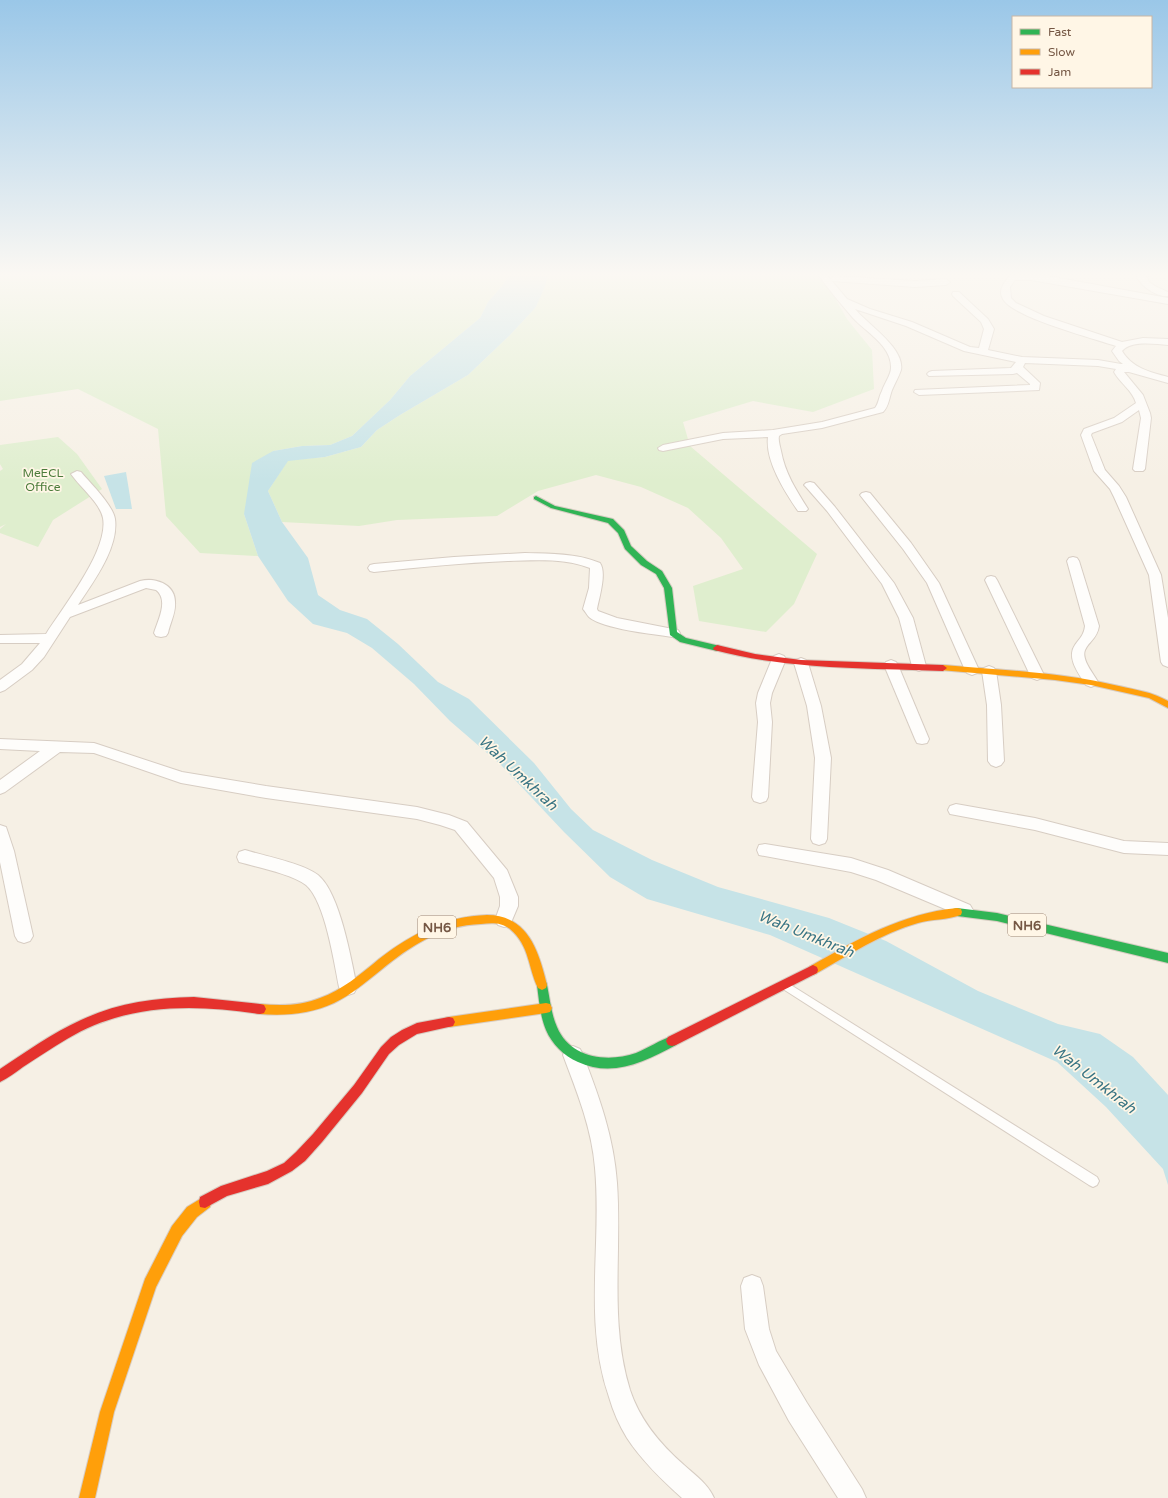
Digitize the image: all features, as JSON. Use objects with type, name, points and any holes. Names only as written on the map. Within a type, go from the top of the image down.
[{"type":"main road","points":[[536,498],[554,507],[610,521],[616,526],[621,532],[628,547],[644,563],[659,573],[668,588],[673,633],[676,637],[683,640],[740,654],[801,662],[919,666],[1037,675],[1091,682],[1152,696],[1168,705]]},
{"type":"main road","name":"NH6","points":[[0,1076],[60,1037],[88,1022],[117,1011],[151,1004],[214,1002],[268,1012],[292,1012],[312,1007],[348,987],[413,939],[436,927],[463,921],[482,919],[504,920],[518,932],[527,943],[535,960],[552,1031],[560,1044],[573,1055],[591,1063],[612,1064],[629,1060],[660,1047],[806,973],[886,929],[923,917],[946,913],[973,914],[1013,921],[1168,958]]},
{"type":"main road","points":[[87,1498],[107,1412],[150,1284],[177,1231],[192,1212],[215,1194],[241,1184],[262,1179],[287,1168],[306,1151],[365,1080],[387,1049],[399,1037],[422,1026],[546,1008]]},
{"type":"street","points":[[663,448],[736,434],[775,433],[779,431],[822,425],[873,413],[882,407],[896,369],[894,358],[885,343]]},
{"type":"street","points":[[950,343],[1020,364],[1084,362],[1122,367],[1168,380]]},
{"type":"street","points":[[982,353],[985,343]]},
{"type":"street","points":[[1116,343],[1122,345],[1133,343]]},
{"type":"street","points":[[1122,345],[1117,351],[1122,359],[1138,371]]},
{"type":"street","points":[[932,374],[1013,371],[1020,364]]},
{"type":"street","points":[[919,392],[1035,388],[1035,383],[1020,364]]},
{"type":"street","points":[[1122,367],[1119,372],[1139,397],[1146,418],[1139,469]]},
{"type":"street","points":[[1141,404],[1118,420],[1088,430],[1086,435],[1100,471],[1115,488],[1120,497],[1155,575],[1168,662]]},
{"type":"street","points":[[775,433],[773,436],[778,468],[802,509]]},
{"type":"street","points":[[0,687],[27,667],[39,654],[91,575],[108,541],[109,518],[100,501],[77,474]]},
{"type":"street","points":[[810,485],[831,509],[888,583],[906,618],[919,666]]},
{"type":"street","points":[[866,495],[907,546],[933,583],[972,670]]},
{"type":"street","points":[[374,568],[455,560],[552,556],[590,562],[596,566],[597,574],[590,609],[592,614],[617,622],[673,633]]},
{"type":"street","points":[[1073,561],[1092,626],[1091,637],[1079,649],[1078,658],[1091,682]]},
{"type":"street","points":[[991,580],[1037,675]]},
{"type":"street","points":[[66,614],[144,584],[155,583],[164,589],[169,602],[161,633]]},
{"type":"street","points":[[0,639],[49,638]]},
{"type":"street","points":[[760,797],[765,722],[765,693],[779,659]]},
{"type":"street","points":[[801,662],[814,706],[823,758],[819,839]]},
{"type":"street","points":[[891,665],[922,738]]},
{"type":"street","points":[[990,671],[994,705],[996,761]]},
{"type":"street","points":[[0,744],[94,748],[181,777],[220,785],[417,813],[443,819],[461,826],[502,875],[509,897],[509,906],[504,920]]},
{"type":"street","points":[[0,788],[56,747]]},
{"type":"street","points":[[956,810],[1034,824],[1124,847],[1168,849]]},
{"type":"street","points":[[0,831],[6,851],[24,936]]},
{"type":"street","points":[[765,850],[851,865],[882,874],[973,914]]},
{"type":"street","points":[[244,857],[300,874],[312,880],[319,887],[329,911],[348,987]]},
{"type":"street","points":[[573,1055],[595,1111],[602,1141],[607,1183],[605,1275],[606,1336],[613,1374],[624,1408],[637,1432],[661,1462],[701,1498]]},
{"type":"street","points":[[752,1286],[757,1329],[766,1357],[798,1412],[853,1498]]},
{"type":"lane","points":[[784,984],[1093,1181]]},
{"type":"green space","points":[[0,343],[450,343],[410,376],[390,400],[352,436],[330,445],[302,446],[273,451],[244,514],[258,556],[200,553],[166,516],[158,429],[78,389],[0,401]]},
{"type":"green space","points":[[502,343],[866,343],[872,350],[874,389],[813,412],[753,401],[683,422],[690,446],[817,554],[794,604],[766,632],[699,621],[693,586],[743,569],[721,538],[688,508],[641,487],[596,475],[538,491],[497,516],[397,520],[359,526],[282,522],[268,491],[288,460],[325,457],[361,447],[377,430],[468,375]]},
{"type":"green space","name":"MeECL Office","points":[[58,437],[77,454],[102,489],[53,520],[38,547],[0,533],[0,529],[6,524],[0,527],[0,471],[3,469],[0,464],[0,445]]},
{"type":"water","name":"Wah Umkhrah","points":[[450,343],[502,343],[468,375],[377,430],[361,447],[325,457],[288,461],[268,491],[282,522],[308,558],[318,595],[340,610],[367,619],[398,644],[438,682],[469,699],[534,763],[571,809],[593,830],[652,860],[718,887],[829,918],[886,941],[978,991],[1058,1024],[1100,1034],[1133,1057],[1168,1095],[1168,1185],[1163,1169],[1106,1107],[1057,1062],[770,935],[647,899],[610,877],[564,832],[501,765],[450,721],[414,684],[372,648],[347,633],[313,624],[288,601],[258,556],[244,514],[252,463],[273,451],[302,446],[330,445],[352,436],[390,400],[410,376]]},
{"type":"water","points":[[126,472],[132,509],[116,509],[104,476]]},
{"type":"traffic: fast","points":[[536,498],[553,507],[610,521],[621,532],[628,547],[644,563],[659,573],[668,588],[673,633],[683,640],[717,648]]},
{"type":"traffic: fast","points":[[957,912],[997,917],[1168,958]]},
{"type":"traffic: fast","points":[[542,985],[548,1019],[552,1030],[560,1042],[569,1051],[577,1056],[601,1064],[614,1064],[638,1057],[672,1041]]},
{"type":"traffic: slow","points":[[943,668],[1055,677],[1091,682],[1152,696],[1168,705]]},
{"type":"traffic: slow","points":[[813,970],[882,932],[918,919],[937,914],[957,912]]},
{"type":"traffic: slow","points":[[260,1009],[288,1010],[305,1008],[322,1003],[341,994],[360,981],[396,952],[414,940],[444,926],[476,919],[503,920],[513,926],[520,933],[530,949],[542,985]]},
{"type":"traffic: slow","points":[[449,1022],[546,1008]]},
{"type":"traffic: slow","points":[[87,1498],[107,1412],[150,1284],[177,1231],[192,1212],[205,1202]]},
{"type":"traffic: jam","points":[[717,648],[755,657],[801,663],[943,668]]},
{"type":"traffic: jam","points":[[672,1041],[813,970]]},
{"type":"traffic: jam","points":[[0,1076],[53,1041],[86,1023],[129,1008],[172,1002],[194,1002],[216,1003],[260,1009]]},
{"type":"traffic: jam","points":[[205,1202],[215,1195],[268,1177],[288,1167],[306,1151],[333,1119],[366,1079],[390,1045],[406,1034],[417,1029],[449,1022]]}]
